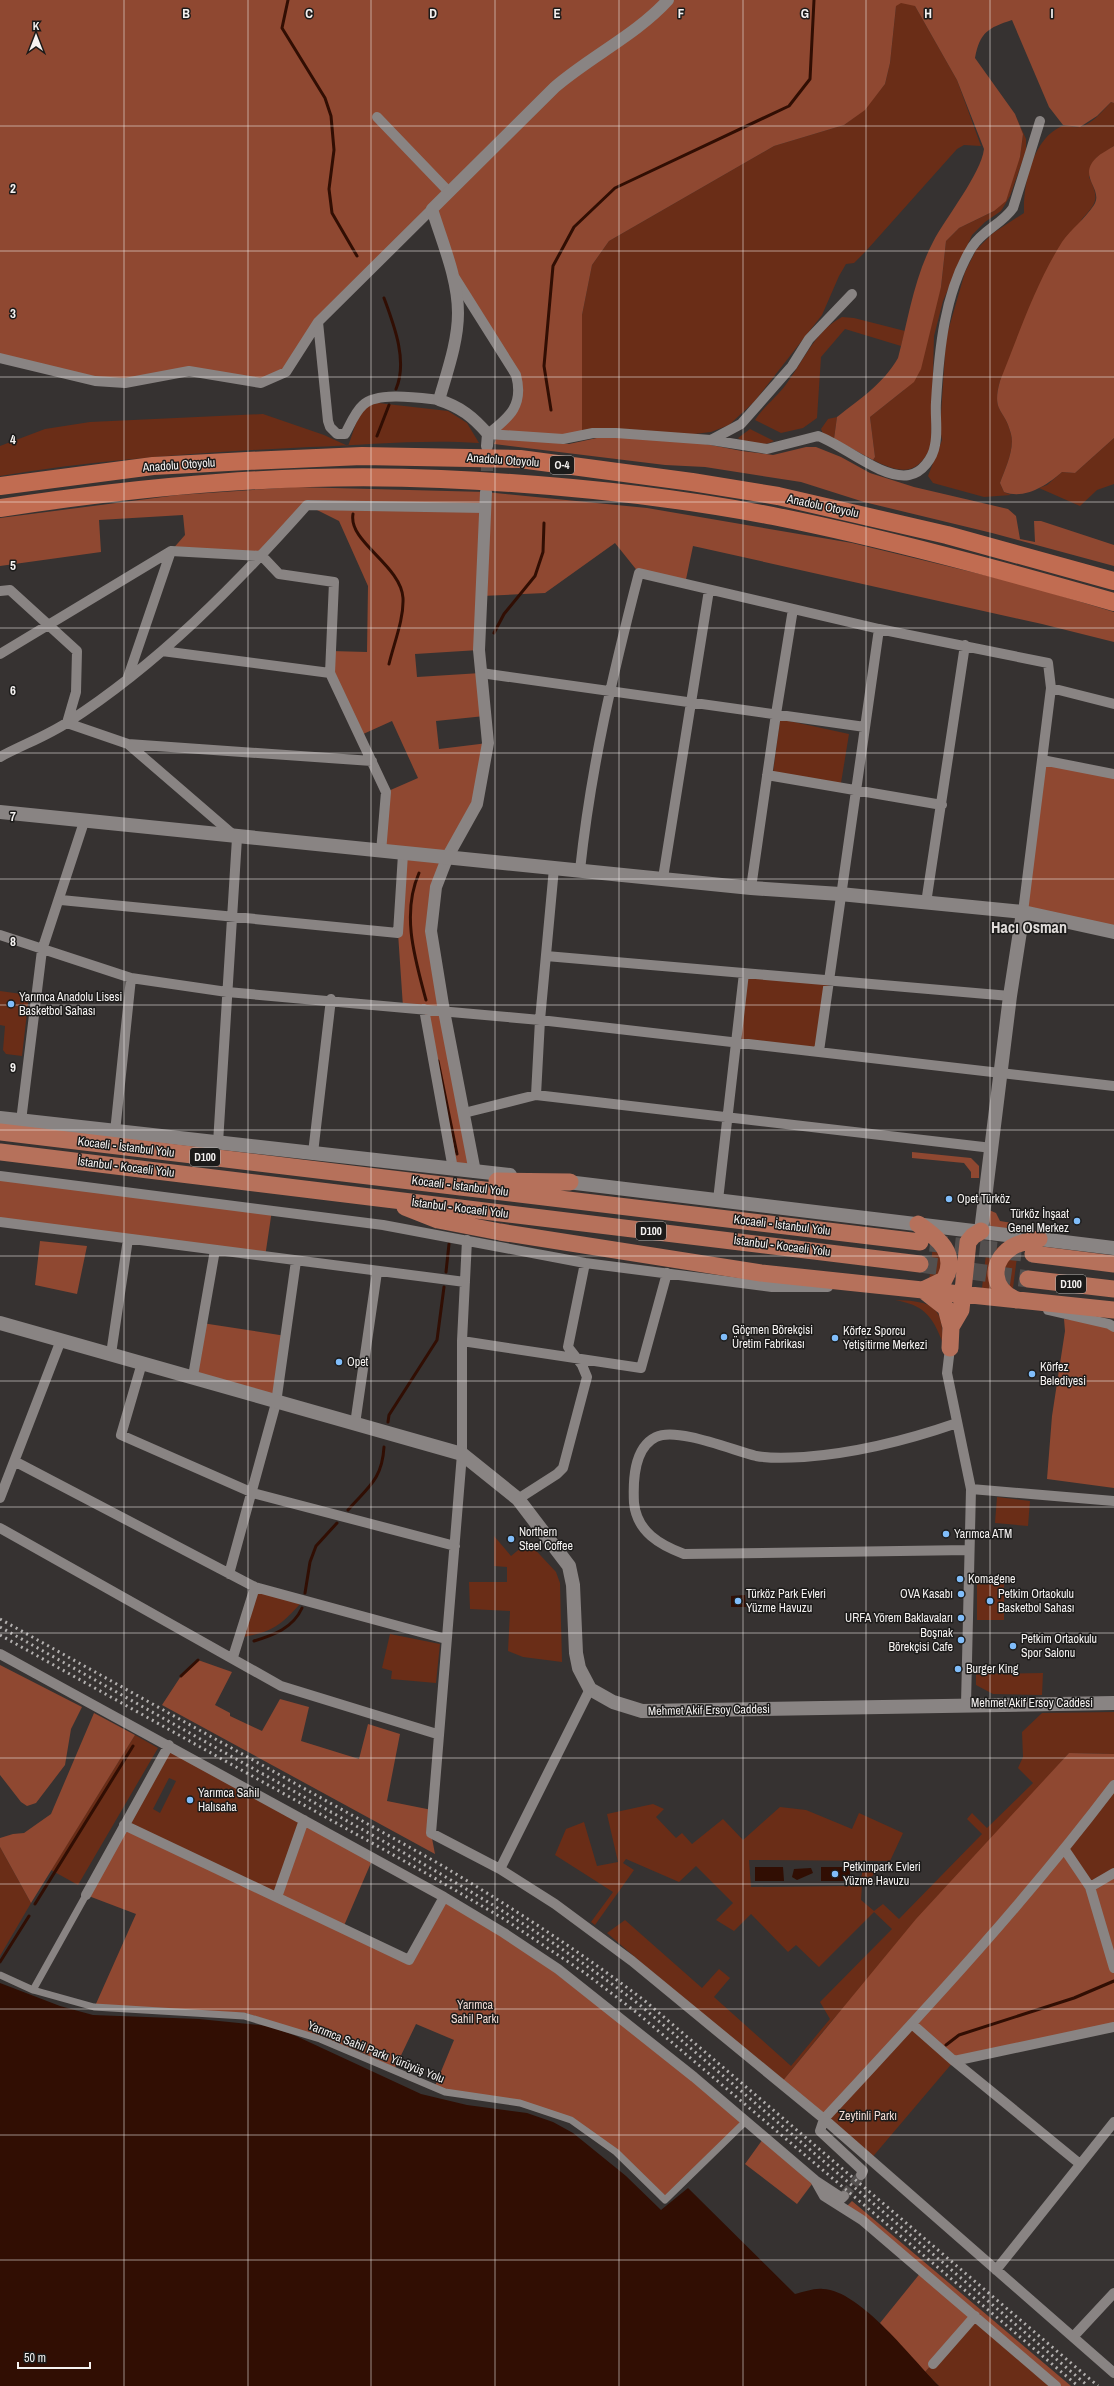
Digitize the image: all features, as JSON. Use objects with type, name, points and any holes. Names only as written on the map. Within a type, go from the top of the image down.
[{"type":"highway","name":"Anadolu Otoyolu","points":[[0,486],[153,466],[247,461],[362,456],[520,459],[692,482],[785,498],[947,535],[1114,581]]},
{"type":"highway","name":"Anadolu Otoyolu","points":[[0,508],[162,486],[247,480],[357,477],[439,478],[525,484],[609,492],[772,516],[945,556],[1114,602]]},
{"type":"highway","name":"Kocaeli - İstanbul Yolu","points":[[0,1132],[920,1242]]},
{"type":"highway","name":"İstanbul - Kocaeli Yolu","points":[[0,1152],[920,1264]]},
{"type":"highway","points":[[411,1180],[570,1182]]},
{"type":"highway","points":[[383,1198],[438,1220],[500,1232],[761,1273],[923,1290],[987,1304],[1020,1301],[1114,1310]]},
{"type":"highway","points":[[918,1224],[937,1238],[948,1254],[950,1262],[944,1280],[923,1290]]},
{"type":"highway","points":[[950,1348],[969,1300],[968,1242],[973,1236],[981,1231]]},
{"type":"highway","points":[[1020,1301],[1004,1294],[1000,1288],[996,1280],[999,1260],[1012,1246],[1036,1246]]},
{"type":"highway","name":"D100","points":[[1036,1246],[1114,1264]]},
{"type":"highway","name":"D100","points":[[1028,1279],[1114,1289]]},
{"type":"highway","points":[[923,1290],[946,1308],[951,1327],[950,1348]]},
{"type":"highway","points":[[951,1327],[969,1300]]},
{"type":"main road","points":[[0,812],[237,838],[403,854],[448,856],[751,888],[840,894],[1023,912],[1114,932]]},
{"type":"main road","points":[[981,1231],[1010,996],[1023,912]]},
{"type":"main road","points":[[0,1118],[570,1182],[981,1231],[1036,1246],[1114,1248]]},
{"type":"main road","points":[[0,1323],[194,1376],[276,1403],[462,1454],[518,1499],[569,1566],[573,1585],[576,1653],[579,1668],[590,1689]]},
{"type":"main road","name":"Mehmet Akif Ersoy Caddesi","points":[[590,1689],[613,1702],[642,1711],[966,1704],[1114,1703]]},
{"type":"street","points":[[0,358],[95,381],[125,383],[189,371],[261,383],[286,372],[318,322],[555,87],[574,70],[642,24],[668,0]]},
{"type":"street","points":[[377,118],[449,192]]},
{"type":"street","points":[[488,440],[563,439],[603,432],[711,440],[767,449],[818,436],[851,455],[895,474],[911,475],[925,466],[930,459],[935,445],[938,368],[945,321],[952,296],[963,266],[976,242],[1013,208],[1040,122]]},
{"type":"street","points":[[432,209],[457,300],[458,323],[439,400]]},
{"type":"street","points":[[450,271],[516,375],[518,384],[518,399],[508,419],[488,440]]},
{"type":"street","points":[[711,440],[741,424],[792,366],[809,339],[852,294]]},
{"type":"street","points":[[318,322],[328,421],[330,427],[337,434],[345,434],[361,407],[369,401],[398,397],[439,400],[462,410],[473,417],[488,440]]},
{"type":"street","points":[[475,1172],[444,1011],[431,931],[436,887],[448,856],[477,804],[488,743],[479,650],[486,492]]},
{"type":"street","points":[[0,756],[67,723],[162,651],[262,556],[307,505],[486,508]]},
{"type":"street","points":[[128,678],[171,551]]},
{"type":"street","points":[[0,654],[47,624],[171,551],[262,556],[279,574],[334,582],[330,673],[386,792],[381,852]]},
{"type":"street","points":[[580,870],[587,809],[609,690],[638,573],[879,629],[965,645],[1048,663],[1051,688],[1023,912]]},
{"type":"street","points":[[0,591],[10,590],[77,651],[76,692],[67,723]]},
{"type":"street","points":[[663,878],[709,590]]},
{"type":"street","points":[[751,888],[793,609]]},
{"type":"street","points":[[819,1051],[840,894],[879,629]]},
{"type":"street","points":[[926,903],[965,645]]},
{"type":"street","points":[[162,651],[330,673]]},
{"type":"street","points":[[481,673],[865,727]]},
{"type":"street","points":[[1051,688],[1114,704]]},
{"type":"street","points":[[67,723],[128,744],[372,761]]},
{"type":"street","points":[[128,744],[237,838],[218,1142]]},
{"type":"street","points":[[1042,760],[1114,774]]},
{"type":"street","points":[[767,775],[856,789],[942,805]]},
{"type":"street","points":[[21,1121],[42,950],[61,900],[84,822]]},
{"type":"street","points":[[61,900],[398,933],[403,854]]},
{"type":"street","points":[[536,1095],[540,1020],[554,868]]},
{"type":"street","points":[[0,935],[131,978],[227,992],[331,999],[540,1020],[735,1041],[1114,1086]]},
{"type":"street","points":[[546,956],[1010,996]]},
{"type":"street","points":[[718,1200],[735,1041],[744,973]]},
{"type":"street","points":[[115,1132],[131,978]]},
{"type":"street","points":[[313,1153],[331,999]]},
{"type":"street","points":[[424,1009],[453,1169]]},
{"type":"street","points":[[464,1113],[536,1095],[992,1148]]},
{"type":"street","points":[[0,1176],[383,1225],[585,1263],[772,1286],[883,1285]]},
{"type":"street","points":[[0,1222],[296,1262],[465,1282]]},
{"type":"street","points":[[111,1354],[128,1239]]},
{"type":"street","points":[[467,1240],[462,1342],[462,1454],[431,1833],[500,1869],[555,1904],[632,1961],[824,2119],[1114,2373]]},
{"type":"street","points":[[194,1376],[215,1250]]},
{"type":"street","points":[[229,1574],[253,1493],[276,1403],[296,1262]]},
{"type":"street","points":[[518,1499],[557,1474],[563,1468],[587,1377],[582,1365],[568,1347],[585,1263]]},
{"type":"street","points":[[355,1424],[377,1272]]},
{"type":"street","points":[[462,1342],[641,1368],[667,1273]]},
{"type":"street","points":[[1020,1301],[1049,1310],[1109,1324],[1114,1327]]},
{"type":"street","points":[[0,1498],[16,1462],[61,1340]]},
{"type":"street","points":[[950,1348],[947,1373],[971,1489],[966,1704]]},
{"type":"street","points":[[142,1363],[121,1435],[253,1493],[455,1546]]},
{"type":"street","points":[[957,1423],[859,1451],[787,1458],[755,1456],[684,1436],[668,1434],[655,1438],[645,1447],[638,1460],[633,1491],[635,1508],[640,1523],[651,1537],[665,1547],[684,1554],[969,1550]]},
{"type":"street","points":[[16,1462],[256,1587],[446,1639]]},
{"type":"street","points":[[971,1489],[1114,1501]]},
{"type":"street","points":[[0,1528],[281,1686],[438,1734]]},
{"type":"street","points":[[233,1658],[256,1587]]},
{"type":"street","points":[[0,1654],[169,1745],[444,1897],[504,1933],[558,1970],[746,2121],[814,2180],[842,2198],[844,2196]]},
{"type":"street","points":[[500,1869],[590,1689]]},
{"type":"street","points":[[0,1975],[33,1990],[169,1745]]},
{"type":"street","points":[[861,2175],[863,2171],[820,2131],[824,2119],[912,2024],[1065,1850],[1114,1785]]},
{"type":"street","points":[[277,1898],[304,1820]]},
{"type":"street","points":[[124,1825],[409,1960],[444,1897]]},
{"type":"street","points":[[1065,1850],[1090,1887],[1114,1968]]},
{"type":"street","points":[[1090,1887],[1114,1873]]},
{"type":"street","name":"Yarımca Sahil Parkı Yürüyüş Yolu","points":[[33,1990],[94,2007],[244,2016],[320,2039],[446,2092],[520,2104],[571,2120],[616,2152],[665,2200],[746,2121]]},
{"type":"street","points":[[912,2024],[954,2061],[1080,2164]]},
{"type":"street","points":[[954,2061],[1114,2028]]},
{"type":"street","points":[[996,2270],[1114,2122]]},
{"type":"street","points":[[814,2180],[824,2196],[862,2220],[1056,2386]]},
{"type":"street","points":[[1073,2337],[1114,2293]]},
{"type":"street","points":[[932,2364],[975,2316]]},
{"type":"green space","points":[[0,0],[1114,0],[1114,103],[1111,102],[1097,116],[1080,127],[1063,125],[1049,107],[1012,20],[986,32],[977,49],[975,58],[1015,114],[1023,134],[1020,157],[1006,201],[994,211],[959,228],[946,241],[941,287],[921,369],[914,382],[870,417],[875,457],[873,460],[834,439],[837,417],[878,383],[898,358],[912,299],[926,256],[939,232],[977,171],[984,149],[957,80],[915,6],[901,3],[896,6],[890,63],[885,84],[865,110],[844,125],[774,146],[609,241],[592,265],[582,315],[582,435],[488,434],[508,419],[518,384],[450,271],[432,209],[318,322],[286,372],[261,383],[189,371],[125,383],[0,358]]},
{"type":"green space","points":[[895,0],[916,0],[915,6],[957,80],[981,146],[964,145],[957,149],[866,251],[854,263],[846,264],[839,276],[822,315],[754,402],[729,425],[711,432],[686,435],[582,435],[582,315],[592,265],[609,241],[774,146],[844,125],[864,110],[885,84],[890,63],[896,6]]},
{"type":"green space","points":[[1111,102],[1114,103],[1114,146],[1096,158],[1089,177],[1095,195],[1094,204],[1082,219],[1000,381],[997,399],[998,405],[1011,434],[1012,446],[1000,483],[1004,492],[1011,495],[984,497],[933,483],[928,476],[942,440],[940,429],[946,338],[965,272],[976,250],[993,233],[1024,213],[1025,189],[1031,164],[1043,141],[1052,132],[1062,126],[1066,125],[1080,127],[1089,123]]},
{"type":"green space","points":[[1015,114],[1026,139],[1026,151],[1010,196],[1001,211],[985,222],[972,235],[943,301],[934,336],[931,446],[926,456],[914,467],[907,470],[891,468],[873,460],[875,457],[870,417],[904,390],[941,287],[946,241],[959,228],[994,211],[1020,157],[1023,134]]},
{"type":"green space","points":[[1114,146],[1114,438],[1075,473],[1062,472],[1050,482],[1028,493],[1012,494],[1004,492],[1000,483],[1011,452],[1012,440],[1008,426],[998,405],[997,399],[1000,381],[1028,310],[1052,258],[1062,242],[1094,205],[1096,194],[1090,177],[1089,171],[1091,165],[1098,156]]},
{"type":"green space","points":[[842,317],[854,318],[905,331],[901,346],[845,329],[821,357],[817,418],[803,428],[781,433],[755,420],[783,388],[811,346],[825,330]]},
{"type":"green space","points":[[378,403],[448,411],[467,423],[479,443],[416,442],[348,445],[361,413],[371,405]]},
{"type":"green space","points":[[263,414],[324,435],[346,445],[155,457],[77,465],[0,476],[0,446],[45,429],[90,422]]},
{"type":"green space","points":[[837,417],[834,439],[823,434],[821,429],[828,419]]},
{"type":"green space","points":[[750,429],[774,441],[761,445],[751,444],[738,438]]},
{"type":"green space","points":[[606,436],[695,442],[773,455],[806,447],[816,447],[841,457],[870,473],[914,487],[1008,509],[1016,516],[1020,539],[1035,542],[1034,521],[1041,521],[1114,545],[1114,566],[992,533],[864,502],[801,482],[705,467],[665,465],[494,444],[497,437],[569,444]]},
{"type":"green space","points":[[1114,438],[1114,484],[1097,490],[1080,506],[1039,488],[1047,485],[1062,472],[1075,473]]},
{"type":"green space","points":[[295,487],[486,492],[647,508],[852,543],[1025,585],[1114,612],[1114,642],[1042,624],[693,546],[685,584],[639,573],[615,543],[545,593],[482,596],[479,650],[415,654],[417,677],[481,673],[485,716],[436,721],[439,749],[488,743],[477,804],[448,856],[431,931],[475,1172],[453,1169],[424,1009],[403,1007],[398,933],[403,854],[381,852],[386,792],[418,778],[392,721],[361,735],[330,673],[331,651],[367,652],[368,586],[339,521],[307,505],[262,556],[171,551],[185,535],[183,515],[99,520],[101,552],[0,566],[0,518],[178,495]]},
{"type":"green space","points":[[780,719],[849,734],[841,783],[773,773]]},
{"type":"green space","points":[[1042,760],[1114,774],[1114,932],[1023,912]]},
{"type":"green space","points":[[744,973],[829,981],[819,1051],[735,1041]]},
{"type":"green space","points":[[0,991],[29,995],[22,1056],[6,1054],[3,1050],[5,1026],[0,1025]]},
{"type":"green space","points":[[912,1152],[971,1158],[979,1166],[979,1178],[971,1178],[971,1172],[964,1163],[912,1158]]},
{"type":"green space","points":[[0,1176],[272,1210],[265,1257],[0,1222]]},
{"type":"green space","points":[[989,1210],[996,1213],[1000,1221],[1030,1226],[1030,1233],[991,1227],[988,1218]]},
{"type":"green space","points":[[40,1241],[87,1246],[77,1294],[35,1285]]},
{"type":"green space","points":[[933,1245],[939,1248],[944,1271],[929,1282]]},
{"type":"green space","points":[[987,1246],[1000,1248],[995,1290],[982,1288]]},
{"type":"green space","points":[[1015,1254],[1017,1257],[1013,1288],[1006,1288],[1002,1265]]},
{"type":"green space","points":[[895,1300],[916,1302],[932,1307],[937,1312],[940,1319],[942,1341],[930,1318],[920,1308]]},
{"type":"green space","points":[[1064,1319],[1109,1324],[1114,1327],[1114,1488],[1047,1479],[1052,1416],[1065,1331]]},
{"type":"green space","points":[[202,1323],[286,1336],[276,1403],[193,1376]]},
{"type":"green space","points":[[997,1497],[1030,1501],[1028,1526],[995,1523]]},
{"type":"green space","points":[[494,1536],[511,1556],[528,1542],[556,1572],[560,1583],[562,1662],[523,1657],[508,1651],[510,1611],[470,1609],[469,1582],[507,1582],[507,1567],[494,1566]]},
{"type":"green space","name":"Petkim Ortaokulu Basketbol Sahası","points":[[1004,1582],[1004,1620],[977,1620],[977,1583]]},
{"type":"green space","points":[[257,1591],[300,1604],[287,1618],[275,1627],[261,1633],[242,1637]]},
{"type":"green space","points":[[390,1634],[440,1644],[436,1683],[391,1679],[392,1671],[382,1668]]},
{"type":"green space","points":[[198,1660],[232,1672],[215,1705],[230,1713],[230,1716],[262,1731],[280,1699],[309,1707],[301,1741],[359,1759],[368,1724],[400,1734],[387,1801],[432,1810],[431,1833],[435,1854],[162,1705],[181,1676]]},
{"type":"green space","points":[[0,1665],[82,1707],[71,1729],[65,1765],[36,1803],[27,1806],[21,1802],[0,1775]]},
{"type":"green space","points":[[1043,1673],[1042,1695],[993,1694],[976,1685],[976,1674]]},
{"type":"green space","points":[[1114,1712],[1114,1754],[1069,1753],[831,2022],[781,2083],[607,1933],[625,1920],[702,1988],[719,1969],[730,1978],[714,1997],[791,2066],[830,2019],[820,2002],[892,1929],[874,1912],[819,1967],[796,1945],[788,1952],[751,1914],[734,1931],[716,1920],[733,1903],[696,1866],[679,1882],[626,1859],[623,1863],[634,1870],[595,1925],[591,1922],[613,1892],[555,1855],[566,1829],[584,1822],[597,1866],[618,1862],[607,1814],[653,1804],[664,1809],[656,1817],[676,1838],[682,1833],[692,1844],[723,1819],[743,1840],[780,1807],[806,1810],[852,1829],[859,1813],[903,1833],[890,1861],[749,1860],[751,1887],[853,1886],[862,1875],[862,1863],[887,1863],[862,1885],[861,1900],[874,1911],[883,1904],[899,1919],[982,1834],[967,1819],[972,1813],[987,1828],[1033,1783],[1018,1768],[1023,1757],[1022,1732],[1042,1713]]},
{"type":"green space","points":[[94,1713],[135,1735],[31,1903],[0,1847],[0,1838],[13,1834],[24,1833],[51,1814]]},
{"type":"green space","points":[[135,1735],[158,1748],[78,1885],[51,1870]]},
{"type":"green space","points":[[169,1745],[304,1820],[277,1897],[124,1825]],"holes":[[[169,1778],[176,1781],[160,1813],[153,1809]]]},
{"type":"green space","points":[[1069,1753],[1114,1754],[1114,1785],[1065,1850],[1090,1887],[1114,1873],[1114,2027],[954,2061],[912,2024],[824,2119],[781,2083],[916,1919]]},
{"type":"green space","points":[[1114,1785],[1114,1873],[1090,1887],[1065,1850]]},
{"type":"green space","name":"Yarımca Sahil Parkı","points":[[304,1820],[373,1858],[343,1928],[409,1960],[444,1897],[504,1933],[746,2121],[665,2199],[572,2117],[445,2090],[435,2086],[454,2040],[416,2024],[395,2068],[361,2052],[246,2013],[95,2006],[136,1914],[86,1895],[124,1825],[277,1897]]},
{"type":"green space","points":[[0,1847],[31,1903],[0,1956]]},
{"type":"green space","name":"Zeytinli Parkı","points":[[912,2024],[954,2061],[870,2160],[824,2119]]},
{"type":"green space","points":[[765,2136],[815,2180],[797,2204],[745,2164]]},
{"type":"green space","points":[[852,2201],[1071,2386],[1056,2386],[975,2316],[925,2372],[880,2323],[922,2271],[844,2209]]},
{"type":"green space","points":[[975,2316],[1056,2386],[939,2386],[925,2372]]},
{"type":"shaded area","name":"Türköz Park Evleri Yüzme Havuzu","points":[[745,1595],[746,1607],[731,1607],[731,1596]]},
{"type":"shaded area","points":[[755,1867],[783,1867],[784,1881],[755,1881]]},
{"type":"shaded area","name":"Petkimpark Evleri Yüzme Havuzu","points":[[821,1867],[850,1867],[850,1881],[821,1881]]},
{"type":"shaded area","name":"Petkimpark Evleri Yüzme Havuzu","points":[[811,1868],[813,1873],[797,1880],[792,1877],[794,1869]]},
{"type":"shaded area","points":[[0,1983],[60,2006],[93,2015],[199,2019],[269,2026],[296,2036],[421,2094],[467,2105],[527,2113],[553,2122],[573,2133],[626,2176],[661,2210],[688,2188],[795,2294],[823,2289],[838,2292],[853,2301],[885,2328],[939,2386],[0,2386]]},
{"type":"waterway","points":[[288,0],[282,28],[325,98],[331,116],[334,150],[329,189],[332,213],[357,256]]},
{"type":"waterway","points":[[551,410],[544,366],[553,266],[574,227],[615,188],[789,106],[810,79],[814,0]]},
{"type":"waterway","points":[[384,298],[392,320],[400,355],[401,367],[396,389]]},
{"type":"waterway","points":[[377,436],[389,405]]},
{"type":"waterway","points":[[353,514],[354,524],[358,534],[394,575],[400,586],[403,598],[402,614],[389,664]]},
{"type":"waterway","points":[[494,633],[504,614],[535,576],[543,552],[544,523]]},
{"type":"waterway","points":[[419,873],[411,904],[410,920],[414,953],[426,1000]]},
{"type":"waterway","points":[[438,1061],[457,1154]]},
{"type":"waterway","points":[[446,1272],[449,1244]]},
{"type":"waterway","points":[[388,1422],[389,1415],[437,1340],[444,1287]]},
{"type":"waterway","points":[[348,1510],[373,1482],[380,1468],[384,1447]]},
{"type":"waterway","points":[[305,1593],[310,1562],[316,1546],[337,1523]]},
{"type":"waterway","points":[[254,1641],[276,1633],[288,1626],[294,1621],[302,1608]]},
{"type":"waterway","points":[[181,1676],[198,1660]]},
{"type":"waterway","points":[[35,1904],[133,1746]]},
{"type":"waterway","points":[[0,1962],[29,1916]]},
{"type":"waterway","points":[[946,2045],[959,2035],[1074,1998],[1114,1981]]},
{"type":"tunnel","points":[[487,451],[487,489]]},
{"type":"tunnel","points":[[930,1243],[1033,1254]]},
{"type":"tunnel","points":[[920,1264],[1028,1279]]},
{"type":"tunnel","points":[[844,2196],[861,2175]]},
{"type":"railway","points":[[0,1619],[436,1862],[516,1911],[594,1964],[645,2001],[1098,2386]]},
{"type":"railway","points":[[0,1627],[446,1877],[565,1951],[641,2006],[1088,2386]]},
{"type":"railway","points":[[0,1635],[431,1876],[504,1919],[585,1973],[636,2012],[1078,2386]]},
{"type":"place","name":"Yarımca Anadolu Lisesi Basketbol Sahası","points":[[11,1004]]},
{"type":"place","name":"Opet Türköz","points":[[949,1199]]},
{"type":"place","name":"Türköz İnşaat Genel Merkez","points":[[1077,1221]]},
{"type":"place","name":"Göçmen Börekçisi Üretim Fabrikası","points":[[724,1337]]},
{"type":"place","name":"Körfez Sporcu Yetişitirme Merkezi","points":[[835,1338]]},
{"type":"place","name":"Opet","points":[[339,1362]]},
{"type":"place","name":"Körfez Belediyesi","points":[[1032,1374]]},
{"type":"place","name":"Yarımca ATM","points":[[946,1534]]},
{"type":"place","name":"Northern Steel Coffee","points":[[511,1539]]},
{"type":"place","name":"Komagene","points":[[960,1579]]},
{"type":"place","name":"OVA Kasabı","points":[[961,1594]]},
{"type":"place","name":"Türköz Park Evleri Yüzme Havuzu","points":[[738,1601]]},
{"type":"place","name":"Petkim Ortaokulu Basketbol Sahası","points":[[990,1601]]},
{"type":"place","name":"URFA Yörem Baklavaları","points":[[961,1618]]},
{"type":"place","name":"Boşnak Börekçisi Cafe","points":[[961,1640]]},
{"type":"place","name":"Petkim Ortaokulu Spor Salonu","points":[[1013,1646]]},
{"type":"place","name":"Burger King","points":[[958,1669]]},
{"type":"place","name":"Yarımca Sahil Halısaha","points":[[190,1800]]},
{"type":"place","name":"Petkimpark Evleri Yüzme Havuzu","points":[[835,1874]]},
{"type":"district","name":"Hacı Osman","points":[[1029,927]]}]
